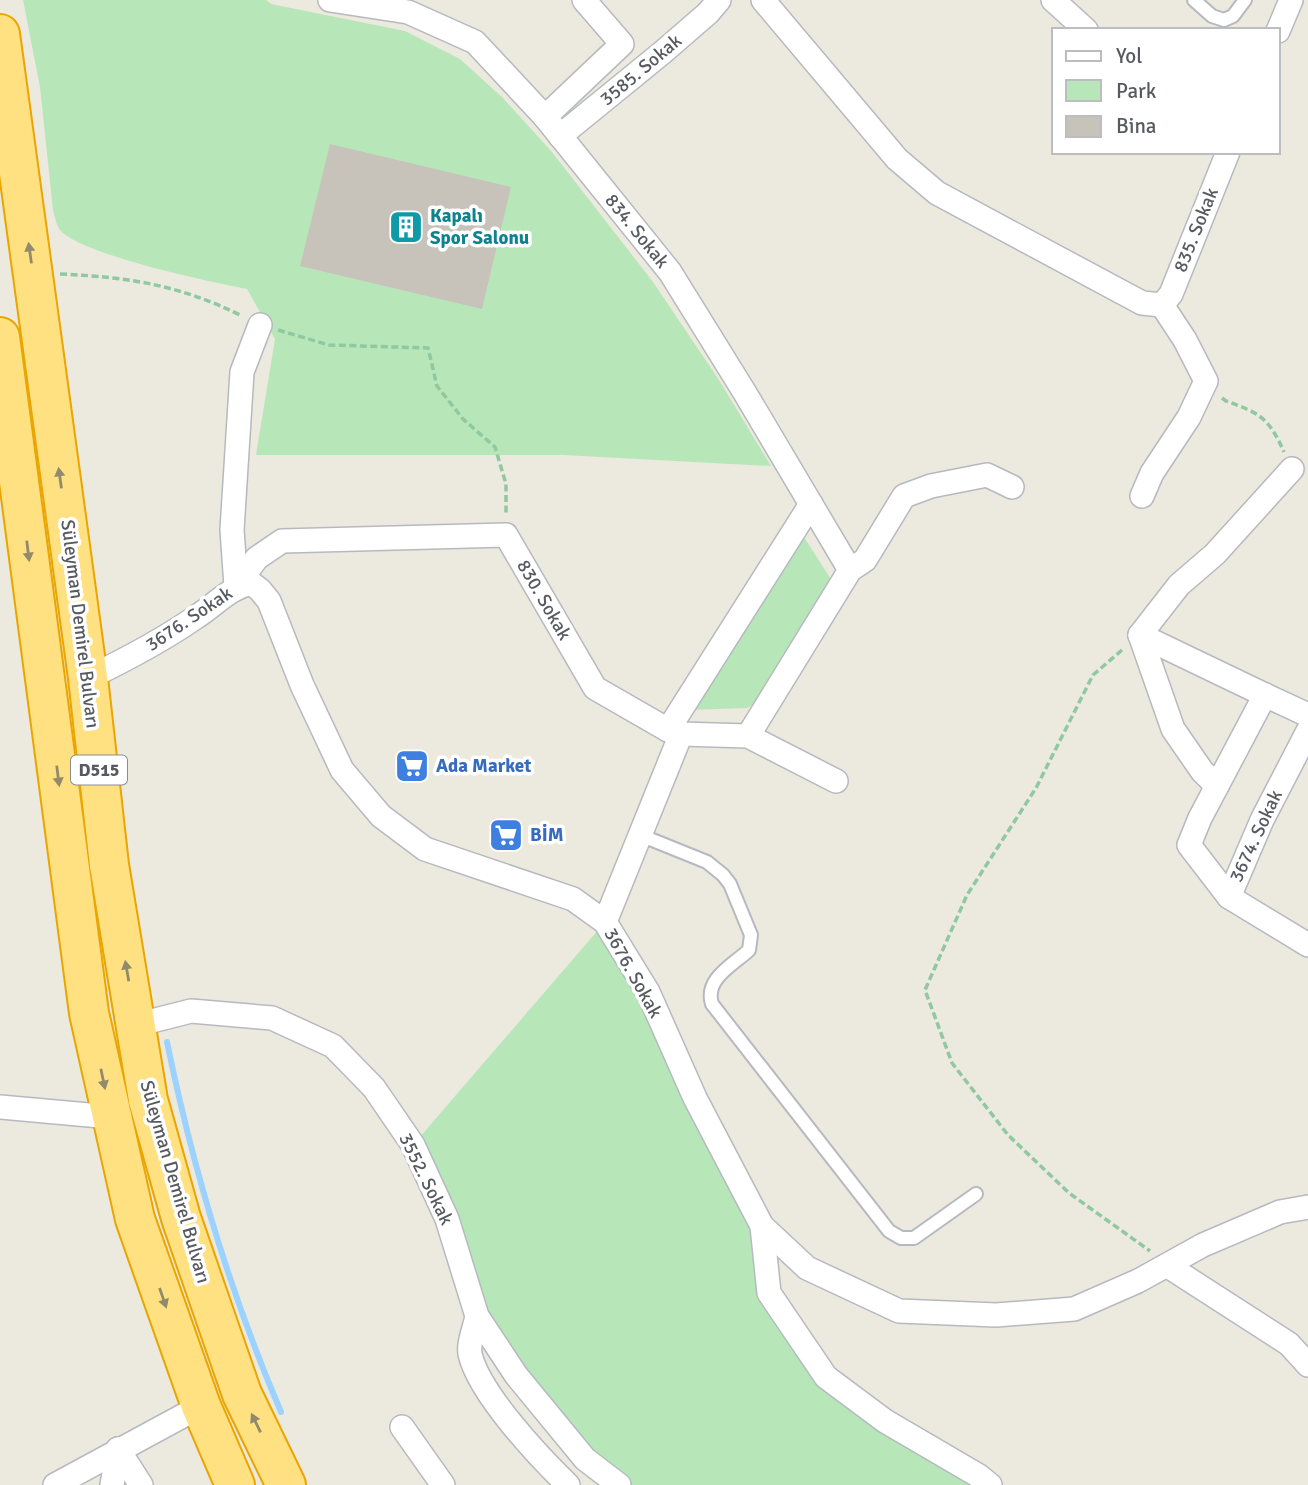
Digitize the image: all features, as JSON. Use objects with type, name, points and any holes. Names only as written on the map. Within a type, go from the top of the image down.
[{"type":"highway","name":"Süleyman Demirel Bulvarı","points":[[0,34],[88,678],[109,865],[148,1100],[181,1218],[242,1394],[286,1485]]},
{"type":"highway","name":"D515","points":[[0,337],[89,1013],[135,1219],[201,1406],[235,1485]]},
{"type":"street","name":"834. Sokak","points":[[330,0],[408,12],[475,42],[545,117],[670,272],[850,570]]},
{"type":"street","points":[[545,117],[622,44],[584,0]]},
{"type":"street","name":"3585. Sokak","points":[[560,136],[663,52],[719,0]]},
{"type":"street","points":[[763,0],[897,159],[937,193],[1142,303],[1162,305],[1185,340],[1206,381],[1189,417],[1152,473],[1142,496]]},
{"type":"street","points":[[1053,0],[1084,28]]},
{"type":"street","points":[[1279,28],[1291,0]]},
{"type":"street","name":"835. Sokak","points":[[1162,305],[1171,294],[1227,154]]},
{"type":"street","points":[[236,586],[232,530],[242,372],[260,325]]},
{"type":"street","points":[[1140,635],[1179,584],[1215,554],[1292,469]]},
{"type":"street","points":[[748,736],[850,570],[865,560],[904,496],[931,486],[987,475],[1012,487]]},
{"type":"street","points":[[605,922],[640,835],[674,732],[811,504]]},
{"type":"street","points":[[236,586],[257,558],[282,541],[506,535]]},
{"type":"street","name":"830. Sokak","points":[[506,535],[595,688],[674,732],[748,736],[835,782]]},
{"type":"street","name":"3676. Sokak","points":[[88,678],[122,662],[196,618],[236,586],[251,583],[260,590],[269,601],[302,685],[342,770],[381,816],[425,849],[573,899],[605,922],[648,992],[695,1098],[762,1226],[807,1268],[899,1311],[996,1315],[1074,1309],[1168,1266],[1203,1245],[1280,1212],[1308,1207]]},
{"type":"street","points":[[1140,635],[1308,715]]},
{"type":"street","points":[[1140,635],[1173,729],[1202,771],[1217,786]]},
{"type":"street","points":[[1229,897],[1189,845],[1200,818],[1265,695]]},
{"type":"street","name":"3674. Sokak","points":[[1308,731],[1262,820],[1229,897],[1308,945]]},
{"type":"street","name":"3552. Sokak","points":[[136,1025],[191,1011],[272,1018],[333,1046],[374,1088],[413,1145],[447,1219],[477,1316],[516,1376],[585,1459],[619,1485]]},
{"type":"street","points":[[0,1107],[111,1117]]},
{"type":"street","points":[[762,1226],[769,1293],[826,1377],[885,1421],[979,1476],[989,1485]]},
{"type":"street","points":[[766,1270],[793,1254]]},
{"type":"street","points":[[1168,1266],[1289,1344],[1308,1365]]},
{"type":"street","points":[[477,1316],[470,1351],[482,1384],[540,1458],[568,1485]]},
{"type":"street","points":[[65,1482],[118,1449],[201,1406]]},
{"type":"street","points":[[402,1427],[443,1485]]},
{"type":"street","points":[[111,1485],[118,1449]]},
{"type":"street","points":[[118,1449],[141,1485]]},
{"type":"lane","points":[[1194,0],[1212,16],[1224,20],[1233,16],[1245,0]]},
{"type":"lane","points":[[640,835],[707,862],[730,884],[751,935],[749,950],[715,979],[710,989],[712,1004],[889,1231],[901,1238],[914,1238],[976,1194]]},
{"type":"path","points":[[49,274],[114,277],[172,288],[213,302],[260,325],[329,345],[428,348],[437,386],[463,419],[495,447],[506,484],[506,535]]},
{"type":"path","points":[[1206,381],[1226,401],[1263,416],[1277,436],[1292,469]]},
{"type":"path","points":[[1140,635],[1093,675],[1036,788],[967,895],[925,990],[952,1063],[1008,1135],[1069,1194],[1124,1230],[1168,1266]]},
{"type":"green space","points":[[23,0],[266,0],[271,4],[405,31],[460,59],[503,98],[552,152],[653,282],[719,380],[771,466],[563,455],[256,455],[275,339],[247,289],[119,258],[93,249],[60,230],[53,210],[40,87]]},
{"type":"green space","points":[[802,534],[832,581],[760,701],[747,708],[690,710]]},
{"type":"green space","points":[[605,922],[762,1226],[769,1293],[826,1377],[990,1485],[619,1485],[477,1316],[413,1145]]},
{"type":"building","name":"Kapalı Spor Salonu","points":[[330,144],[511,187],[482,309],[300,266]]},
{"type":"waterway","points":[[167,1042],[201,1184],[229,1276],[281,1412]]},
{"type":"place","name":"Kapalı Spor Salonu","points":[[406,227]]},
{"type":"place","name":"Ada Market","points":[[412,766]]},
{"type":"place","name":"BİM","points":[[506,835]]}]
